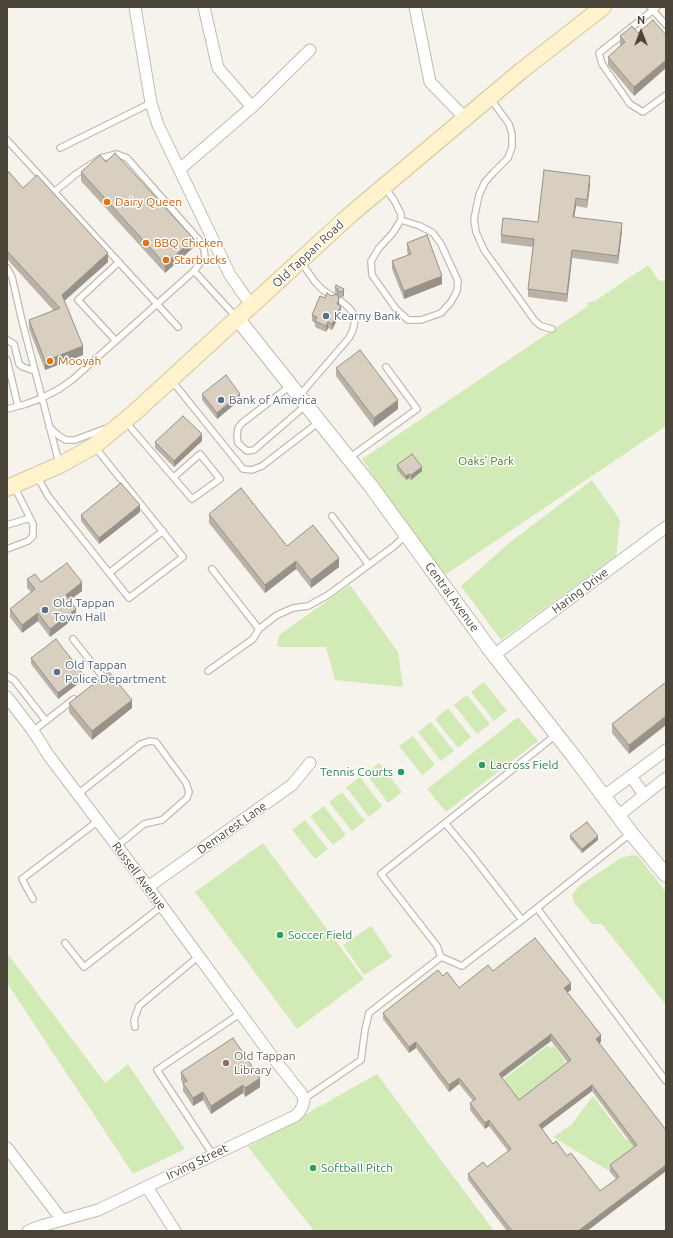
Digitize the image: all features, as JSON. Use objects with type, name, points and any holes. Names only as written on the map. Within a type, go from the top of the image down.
[{"type":"main road","name":"Old Tappan Road","points":[[10,487],[60,466],[94,446],[171,379],[350,215],[490,97],[602,7]]},
{"type":"street","points":[[135,7],[151,102],[158,125],[230,275],[251,305]]},
{"type":"street","points":[[204,7],[218,68],[252,107]]},
{"type":"street","points":[[415,7],[430,82],[465,118]]},
{"type":"street","points":[[180,169],[252,107],[310,50]]},
{"type":"street","name":"Central Avenue","points":[[237,318],[370,485],[494,654],[557,734],[631,833],[665,871]]},
{"type":"street","name":"Haring Drive","points":[[494,654],[666,527]]},
{"type":"street","name":"Russell Avenue","points":[[7,697],[33,731],[49,756],[302,1093],[304,1099]]},
{"type":"street","points":[[604,796],[666,750]]},
{"type":"street","name":"Demarest Lane","points":[[148,887],[292,785],[310,762]]},
{"type":"street","points":[[631,776],[644,795]]},
{"type":"street","points":[[618,816],[666,778]]},
{"type":"street","name":"Irving Street","points":[[28,1231],[98,1210],[147,1187],[295,1116],[300,1111],[304,1099]]},
{"type":"street","points":[[7,1148],[62,1220]]},
{"type":"street","points":[[147,1187],[175,1231]]},
{"type":"lane","points":[[666,26],[653,8],[598,53],[602,64],[630,104],[643,112],[666,95]]},
{"type":"lane","points":[[490,97],[509,124],[512,134],[512,147],[508,158],[486,182],[479,195],[474,219],[476,232],[484,250],[535,321],[541,326],[552,329]]},
{"type":"lane","points":[[60,148],[151,102]]},
{"type":"lane","points":[[7,140],[178,327]]},
{"type":"lane","points":[[7,409],[42,398],[72,380],[194,271],[204,257],[204,250],[198,240],[127,158],[117,154],[101,158],[76,174],[54,192]]},
{"type":"lane","points":[[383,187],[394,200],[401,214],[401,220],[392,234],[379,248],[372,261],[372,275],[396,310],[408,320],[421,320],[441,313],[451,302],[457,291],[458,281],[441,244],[433,233],[420,226],[401,220]]},
{"type":"lane","points":[[300,261],[315,282],[323,290],[334,297]]},
{"type":"lane","points":[[116,341],[78,300],[119,262]]},
{"type":"lane","points":[[8,271],[12,277],[60,466]]},
{"type":"lane","points":[[194,271],[237,318]]},
{"type":"lane","points":[[299,396],[242,423],[238,428],[238,443],[247,451],[254,450],[349,338],[355,324],[353,313],[350,308],[341,301]]},
{"type":"lane","points":[[7,340],[14,344],[19,364],[35,371]]},
{"type":"lane","points":[[7,360],[18,406]]},
{"type":"lane","points":[[349,459],[417,409],[386,367]]},
{"type":"lane","points":[[171,379],[243,469],[252,470],[262,466],[319,421]]},
{"type":"lane","points":[[49,427],[58,436],[66,440],[75,440],[124,421],[192,499],[220,479],[200,454],[174,477]]},
{"type":"lane","points":[[36,476],[48,496],[129,598],[183,557],[94,446]]},
{"type":"lane","points":[[7,549],[28,540],[33,536],[33,524],[10,487]]},
{"type":"lane","points":[[332,516],[369,565]]},
{"type":"lane","points":[[7,525],[30,518]]},
{"type":"lane","points":[[109,573],[163,531]]},
{"type":"lane","points":[[208,671],[253,639],[259,629],[277,615],[293,608],[308,606],[328,594],[369,565],[406,535]]},
{"type":"lane","points":[[212,569],[259,629]]},
{"type":"lane","points":[[73,639],[103,677],[90,687]]},
{"type":"lane","points":[[7,676],[14,680],[46,721]]},
{"type":"lane","points":[[33,731],[78,697]]},
{"type":"lane","points":[[557,734],[381,874],[437,946],[441,957],[462,966],[631,833]]},
{"type":"lane","points":[[78,794],[141,744],[150,741],[156,742],[186,783],[189,792],[187,798],[162,820],[144,824],[117,846]]},
{"type":"lane","points":[[33,899],[22,879],[98,821]]},
{"type":"lane","points":[[445,823],[522,920]]},
{"type":"lane","points":[[65,943],[84,967],[162,906]]},
{"type":"lane","points":[[537,908],[666,1081]]},
{"type":"lane","points":[[135,1027],[134,1020],[139,1006],[199,956]]},
{"type":"lane","points":[[304,1099],[361,1060],[369,1013],[441,957]]},
{"type":"lane","points":[[213,1155],[157,1070],[241,1013]]},
{"type":"green space","name":"Oaks' Park","points":[[648,265],[659,281],[666,280],[666,426],[442,577],[362,459],[588,306],[587,303],[595,301]]},
{"type":"green space","points":[[592,480],[620,520],[616,556],[501,640],[461,586],[509,543]]},
{"type":"green space","points":[[350,585],[398,652],[403,687],[335,680],[326,647],[277,647],[279,635]]},
{"type":"green space","points":[[484,682],[507,711],[494,721],[471,692]]},
{"type":"green space","points":[[467,695],[490,724],[477,734],[454,705]]},
{"type":"green space","points":[[448,708],[471,737],[458,748],[435,719]]},
{"type":"green space","name":"Lacross Field","points":[[518,717],[538,741],[446,812],[427,789]]},
{"type":"green space","points":[[431,722],[454,751],[441,761],[418,732]]},
{"type":"green space","points":[[413,736],[435,765],[422,775],[399,746]]},
{"type":"green space","points":[[379,763],[402,792],[388,803],[366,773]]},
{"type":"green space","points":[[360,777],[382,806],[369,817],[346,787]]},
{"type":"green space","points":[[342,792],[365,821],[352,831],[329,802]]},
{"type":"green space","points":[[324,806],[346,835],[333,845],[310,816]]},
{"type":"green space","points":[[305,820],[328,849],[315,859],[292,830]]},
{"type":"green space","name":"Soccer Field","points":[[263,843],[364,979],[297,1029],[195,892]]},
{"type":"green space","points":[[632,855],[638,856],[666,892],[666,1005],[602,924],[592,924],[574,903],[572,895],[580,885],[621,858]]},
{"type":"green space","points":[[371,926],[392,957],[364,975],[343,945]]},
{"type":"green space","points":[[7,953],[105,1083],[128,1064],[185,1149],[133,1174],[7,983]]},
{"type":"green space","points":[[547,1046],[550,1048],[554,1046],[569,1067],[519,1105],[501,1081]]},
{"type":"green space","points":[[377,1074],[494,1231],[314,1231],[248,1147]]},
{"type":"green space","points":[[593,1096],[627,1141],[632,1138],[640,1148],[609,1171],[553,1137],[572,1124]]},
{"type":"building","points":[[653,20],[666,35],[666,60],[634,87],[608,57],[625,42],[620,36],[632,26],[638,33]]},
{"type":"building","points":[[115,153],[194,239],[165,264],[81,172],[100,155],[106,162]]},
{"type":"building","points":[[544,170],[590,176],[587,200],[576,198],[573,217],[622,223],[618,256],[572,250],[567,294],[528,289],[534,239],[501,235],[503,218],[538,222]]},
{"type":"building","points":[[9,172],[23,188],[37,175],[108,253],[62,295],[83,346],[45,361],[29,320],[60,308],[7,251],[7,174]]},
{"type":"building","points":[[427,235],[442,276],[404,291],[392,261],[411,254],[407,243]]},
{"type":"building","points":[[336,285],[344,289],[343,291],[338,292],[338,289],[335,287]]},
{"type":"building","name":"Kearny Bank","points":[[327,293],[331,296],[337,294],[339,299],[337,304],[341,306],[332,324],[328,322],[326,326],[315,321],[317,317],[312,315],[320,296],[325,298]]},
{"type":"building","points":[[360,350],[398,400],[374,418],[336,368]]},
{"type":"building","name":"Bank of America","points":[[226,375],[240,394],[217,413],[202,394]]},
{"type":"building","points":[[183,416],[202,434],[174,461],[155,442]]},
{"type":"building","points":[[412,454],[422,467],[411,475],[409,474],[406,476],[397,465]]},
{"type":"building","points":[[121,483],[140,505],[99,538],[81,515]]},
{"type":"building","points":[[241,488],[287,546],[313,525],[339,558],[311,580],[296,561],[265,585],[209,514]]},
{"type":"building","name":"Old Tappan Town Hall","points":[[67,563],[82,582],[66,595],[76,609],[50,629],[38,613],[22,625],[10,609],[35,589],[27,579],[35,574],[41,582]]},
{"type":"building","name":"Old Tappan Police Department","points":[[56,639],[83,674],[58,693],[31,658]]},
{"type":"building","points":[[109,672],[132,700],[92,731],[69,703]]},
{"type":"building","points":[[666,682],[666,716],[629,745],[612,724]]},
{"type":"building","points":[[587,822],[598,836],[582,849],[570,835]]},
{"type":"building","points":[[535,938],[571,983],[564,988],[601,1035],[596,1039],[666,1130],[666,1165],[578,1231],[512,1231],[468,1174],[483,1162],[487,1167],[511,1149],[489,1120],[485,1123],[470,1103],[476,1099],[459,1078],[449,1085],[416,1042],[409,1047],[383,1013],[438,970],[443,976],[447,972],[459,988],[488,965],[493,971]],"holes":[[[551,1034],[571,1060],[519,1100],[499,1074]],[[592,1085],[637,1145],[610,1165],[619,1177],[600,1191],[571,1153],[567,1156],[556,1141],[553,1144],[539,1125]]]},
{"type":"building","name":"Old Tappan Library","points":[[233,1038],[260,1078],[245,1088],[243,1085],[211,1106],[203,1092],[193,1098],[183,1083],[187,1081],[181,1072]]},
{"type":"place","name":"Dairy Queen","points":[[107,202]]},
{"type":"place","name":"BBQ Chicken","points":[[146,243]]},
{"type":"place","name":"Starbucks","points":[[166,260]]},
{"type":"place","name":"Kearny Bank","points":[[326,316]]},
{"type":"place","name":"Mooyah","points":[[50,361]]},
{"type":"place","name":"Bank of America","points":[[221,400]]},
{"type":"place","name":"Old Tappan Town Hall","points":[[45,610]]},
{"type":"place","name":"Old Tappan Police Department","points":[[57,672]]},
{"type":"place","name":"Lacross Field","points":[[482,765]]},
{"type":"place","name":"Tennis Courts","points":[[401,772]]},
{"type":"place","name":"Soccer Field","points":[[280,935]]},
{"type":"place","name":"Old Tappan Library","points":[[226,1063]]},
{"type":"place","name":"Softball Pitch","points":[[313,1168]]}]
